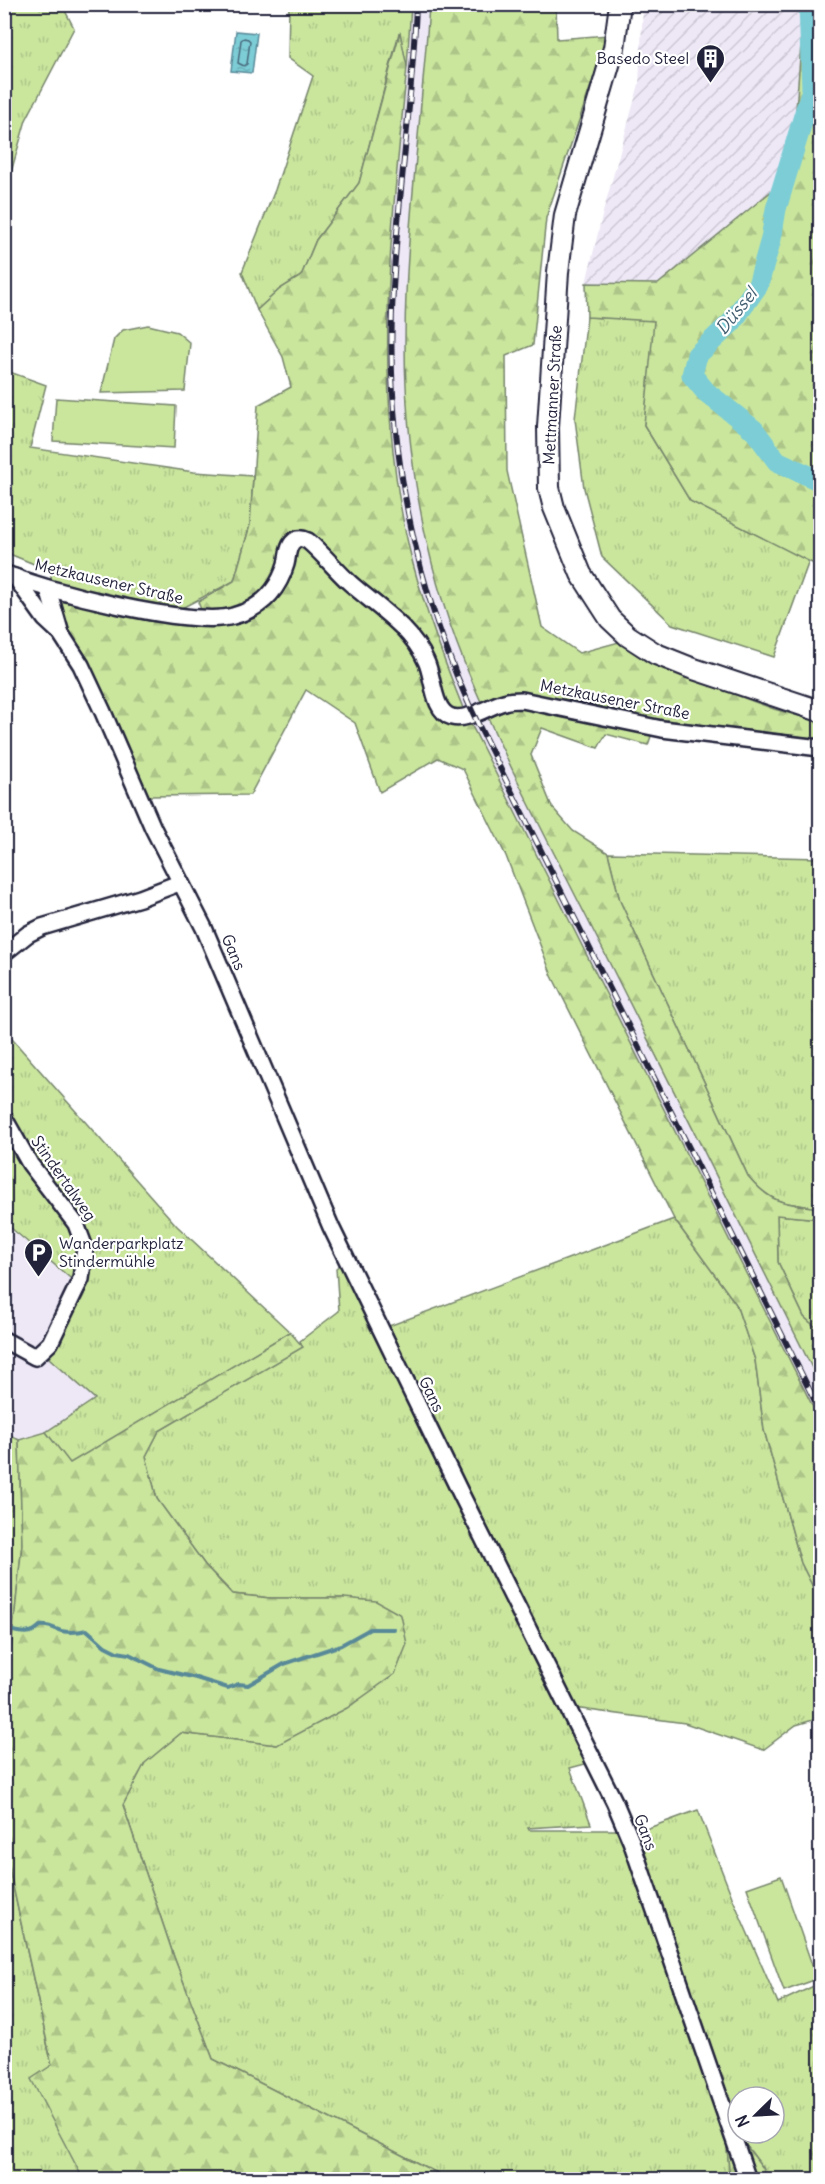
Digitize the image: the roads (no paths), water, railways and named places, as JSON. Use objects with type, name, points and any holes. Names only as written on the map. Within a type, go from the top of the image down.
[{"type":"main road","name":"Mettmanner Straße","points":[[620,4],[614,48],[563,227],[548,427],[549,488],[581,574],[610,619],[628,636],[656,654],[690,668],[820,711]]},
{"type":"street","name":"Metzkausener Straße","points":[[10,575],[48,589],[184,616],[228,618],[248,613],[268,597],[280,580],[292,542],[297,538],[303,538],[416,643],[428,663],[439,702],[446,714],[465,717],[507,701],[522,700],[662,729],[820,748]]},
{"type":"street","name":"Gans","points":[[10,575],[45,619],[61,634],[81,665],[179,884],[204,928],[331,1227],[615,1803],[631,1841],[748,2180]]},
{"type":"street","name":"Gans","points":[[48,589],[61,634]]},
{"type":"street","points":[[4,953],[28,934],[42,927],[179,884]]},
{"type":"street","name":"Stindertalweg","points":[[4,1118],[30,1164],[76,1224],[86,1248],[81,1279],[56,1330],[43,1350],[34,1357],[4,1340]]},
{"type":"water","points":[[236,31],[257,33],[252,73],[231,71]]},
{"type":"waterway","name":"Düssel","points":[[809,4],[812,89],[776,209],[771,239],[758,285],[732,322],[697,355],[692,375],[706,392],[754,430],[777,461],[820,481]]},
{"type":"waterway","points":[[4,1587],[4,1599]]},
{"type":"waterway","points":[[4,1629],[28,1633],[40,1626],[68,1632],[87,1630],[105,1646],[117,1652],[129,1654],[159,1669],[228,1688],[238,1684],[248,1685],[284,1664],[341,1645],[370,1629],[394,1629]]},
{"type":"railway","points":[[416,4],[412,75],[395,253],[391,346],[399,459],[408,514],[421,569],[437,623],[480,728],[820,1411]]},
{"type":"place","name":"Basedo Steel","points":[[710,84]]},
{"type":"place","name":"Wanderparkplatz Stindermühle","points":[[38,1278]]}]
